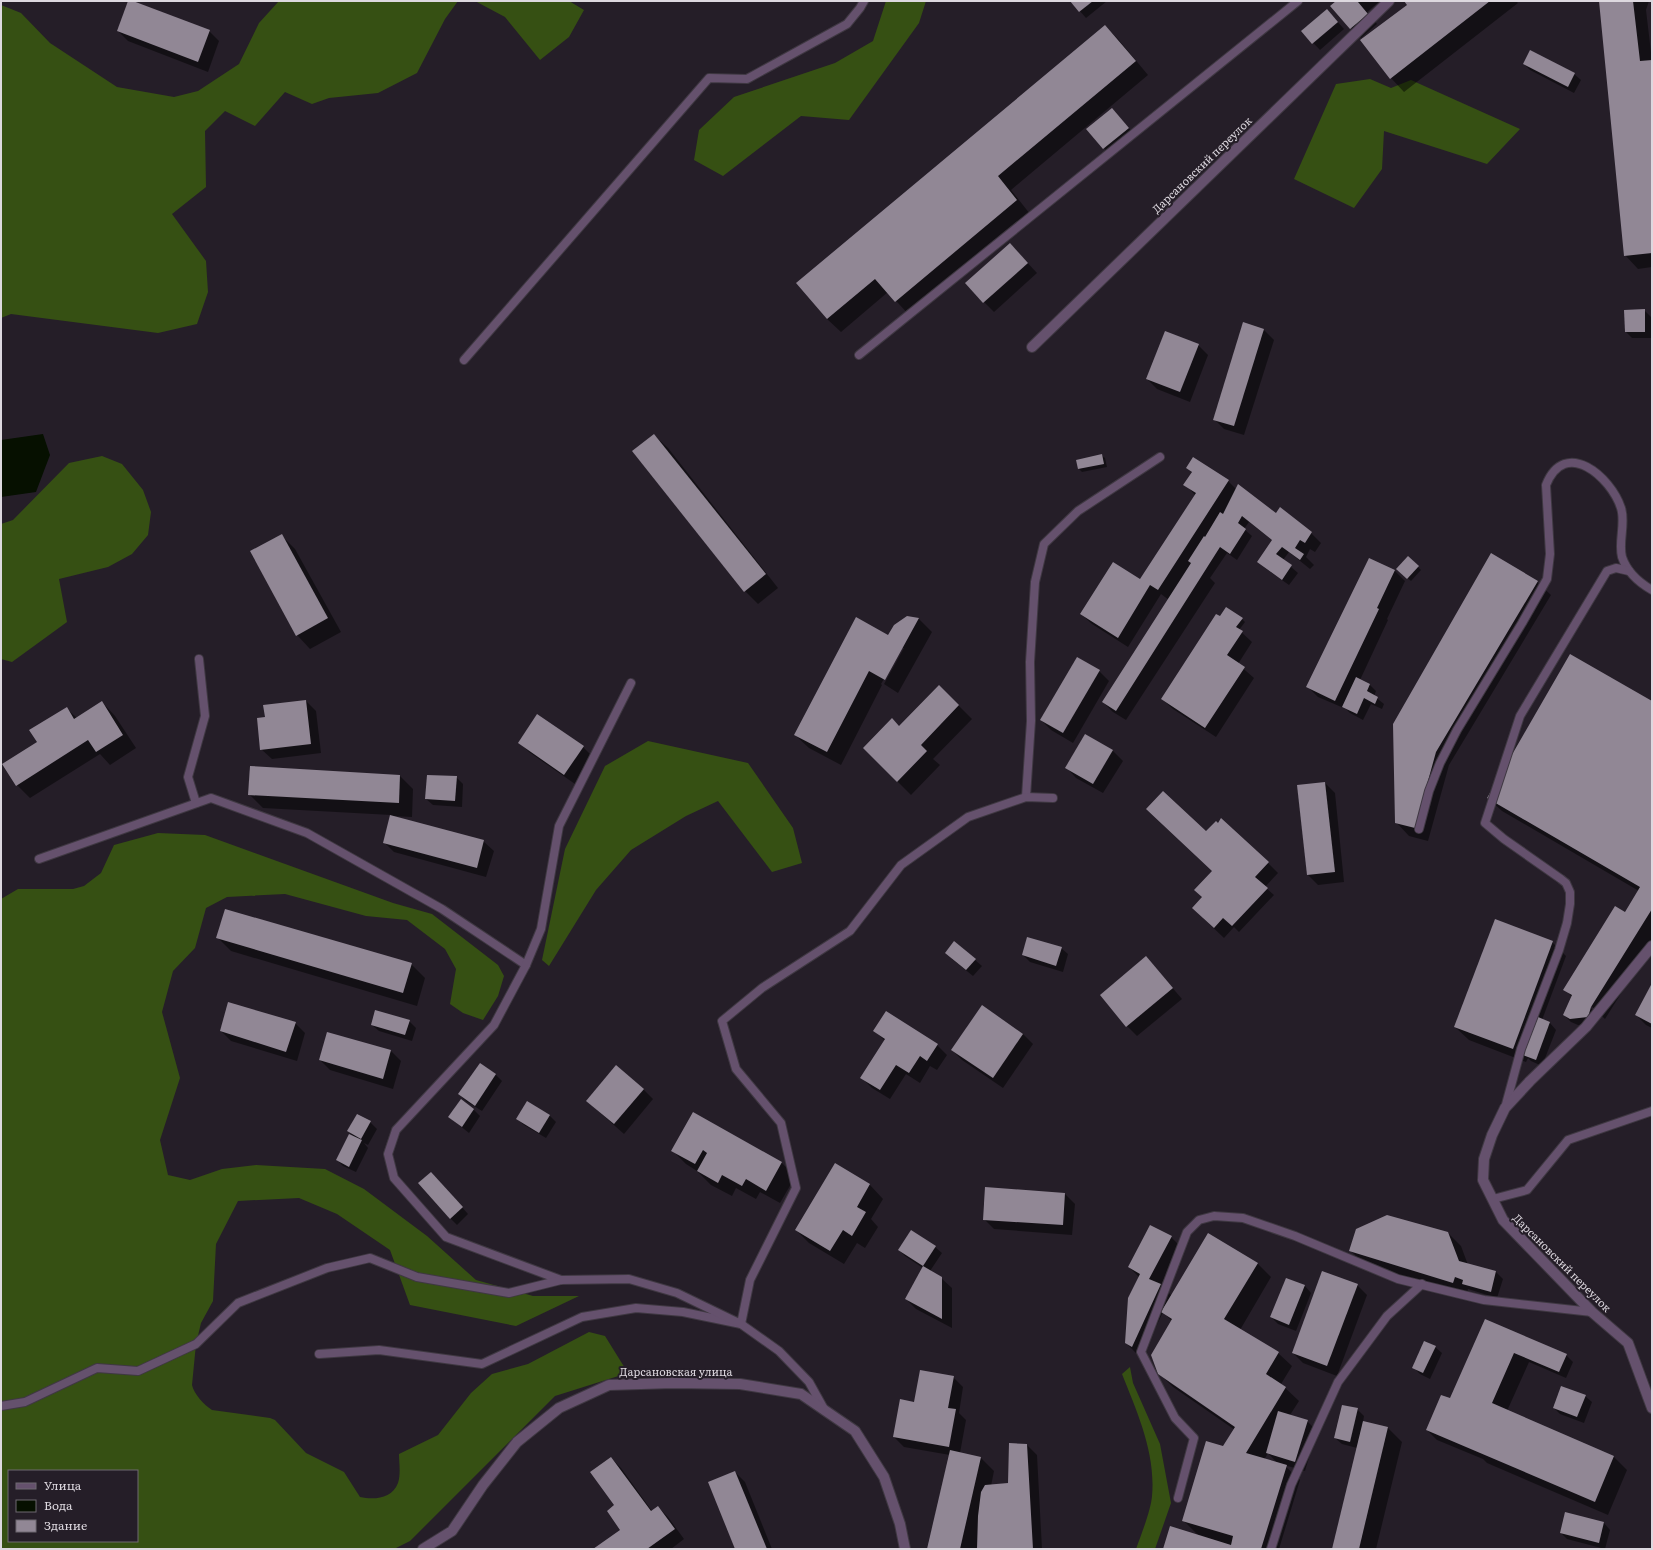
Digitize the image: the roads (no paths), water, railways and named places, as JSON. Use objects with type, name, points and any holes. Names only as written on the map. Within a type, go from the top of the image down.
[{"type":"street","name":"Дарсановский переулок","points":[[1032,347],[1389,1]]},
{"type":"street","name":"Дарсановский переулок","points":[[1652,946],[1586,1027],[1530,1081],[1505,1108],[1492,1135],[1484,1159],[1483,1180],[1503,1220],[1592,1312],[1628,1343],[1652,1408]]},
{"type":"street","name":"Дарсановская улица","points":[[423,1549],[452,1531],[483,1485],[516,1442],[559,1408],[609,1384],[673,1383],[747,1385],[801,1394],[855,1431],[884,1477],[900,1524],[905,1549]]},
{"type":"lane","points":[[464,360],[709,78],[747,79],[847,24],[864,1]]},
{"type":"lane","points":[[859,355],[1298,1]]},
{"type":"lane","points":[[1026,797],[1031,721],[1030,662],[1035,582],[1044,544],[1078,511],[1160,457]]},
{"type":"lane","points":[[1419,829],[1429,791],[1443,757],[1457,730],[1547,579],[1550,554],[1546,485],[1550,475],[1558,467],[1570,463],[1580,463],[1592,469],[1603,478],[1614,491],[1622,510],[1622,556],[1629,571],[1641,584],[1652,590]]},
{"type":"lane","points":[[1505,1108],[1521,1049],[1563,936],[1570,904],[1570,892],[1566,883],[1504,839],[1485,823],[1520,716],[1608,571],[1616,568],[1629,571]]},
{"type":"lane","points":[[196,803],[188,777],[205,716],[199,659]]},
{"type":"lane","points":[[561,1280],[446,1237],[394,1178],[388,1154],[396,1130],[494,1025],[526,965],[540,929],[560,826],[631,683]]},
{"type":"lane","points":[[741,1324],[750,1280],[796,1188],[781,1123],[736,1069],[722,1021],[762,988],[850,931],[901,865],[968,817],[1026,797],[1053,798]]},
{"type":"lane","points":[[39,859],[210,798],[307,832],[442,909],[526,965]]},
{"type":"lane","points":[[1493,1199],[1527,1190],[1568,1140],[1652,1110]]},
{"type":"lane","points":[[1178,1498],[1194,1438],[1175,1418],[1141,1352],[1187,1232],[1199,1220],[1214,1216],[1243,1218],[1295,1236],[1398,1279],[1484,1300],[1592,1312]]},
{"type":"lane","points":[[1,1406],[25,1402],[97,1368],[138,1371],[196,1344],[238,1303],[327,1268],[370,1258],[417,1277],[509,1293],[561,1280],[629,1279],[677,1293],[741,1324],[779,1351],[809,1382],[824,1410]]},
{"type":"lane","points":[[1270,1549],[1291,1485],[1338,1382],[1387,1316],[1422,1284]]},
{"type":"lane","points":[[319,1354],[379,1350],[482,1364],[582,1317],[636,1308],[683,1312],[741,1324]]},
{"type":"water","points":[[43,434],[50,455],[36,492],[1,497],[1,440]]}]
